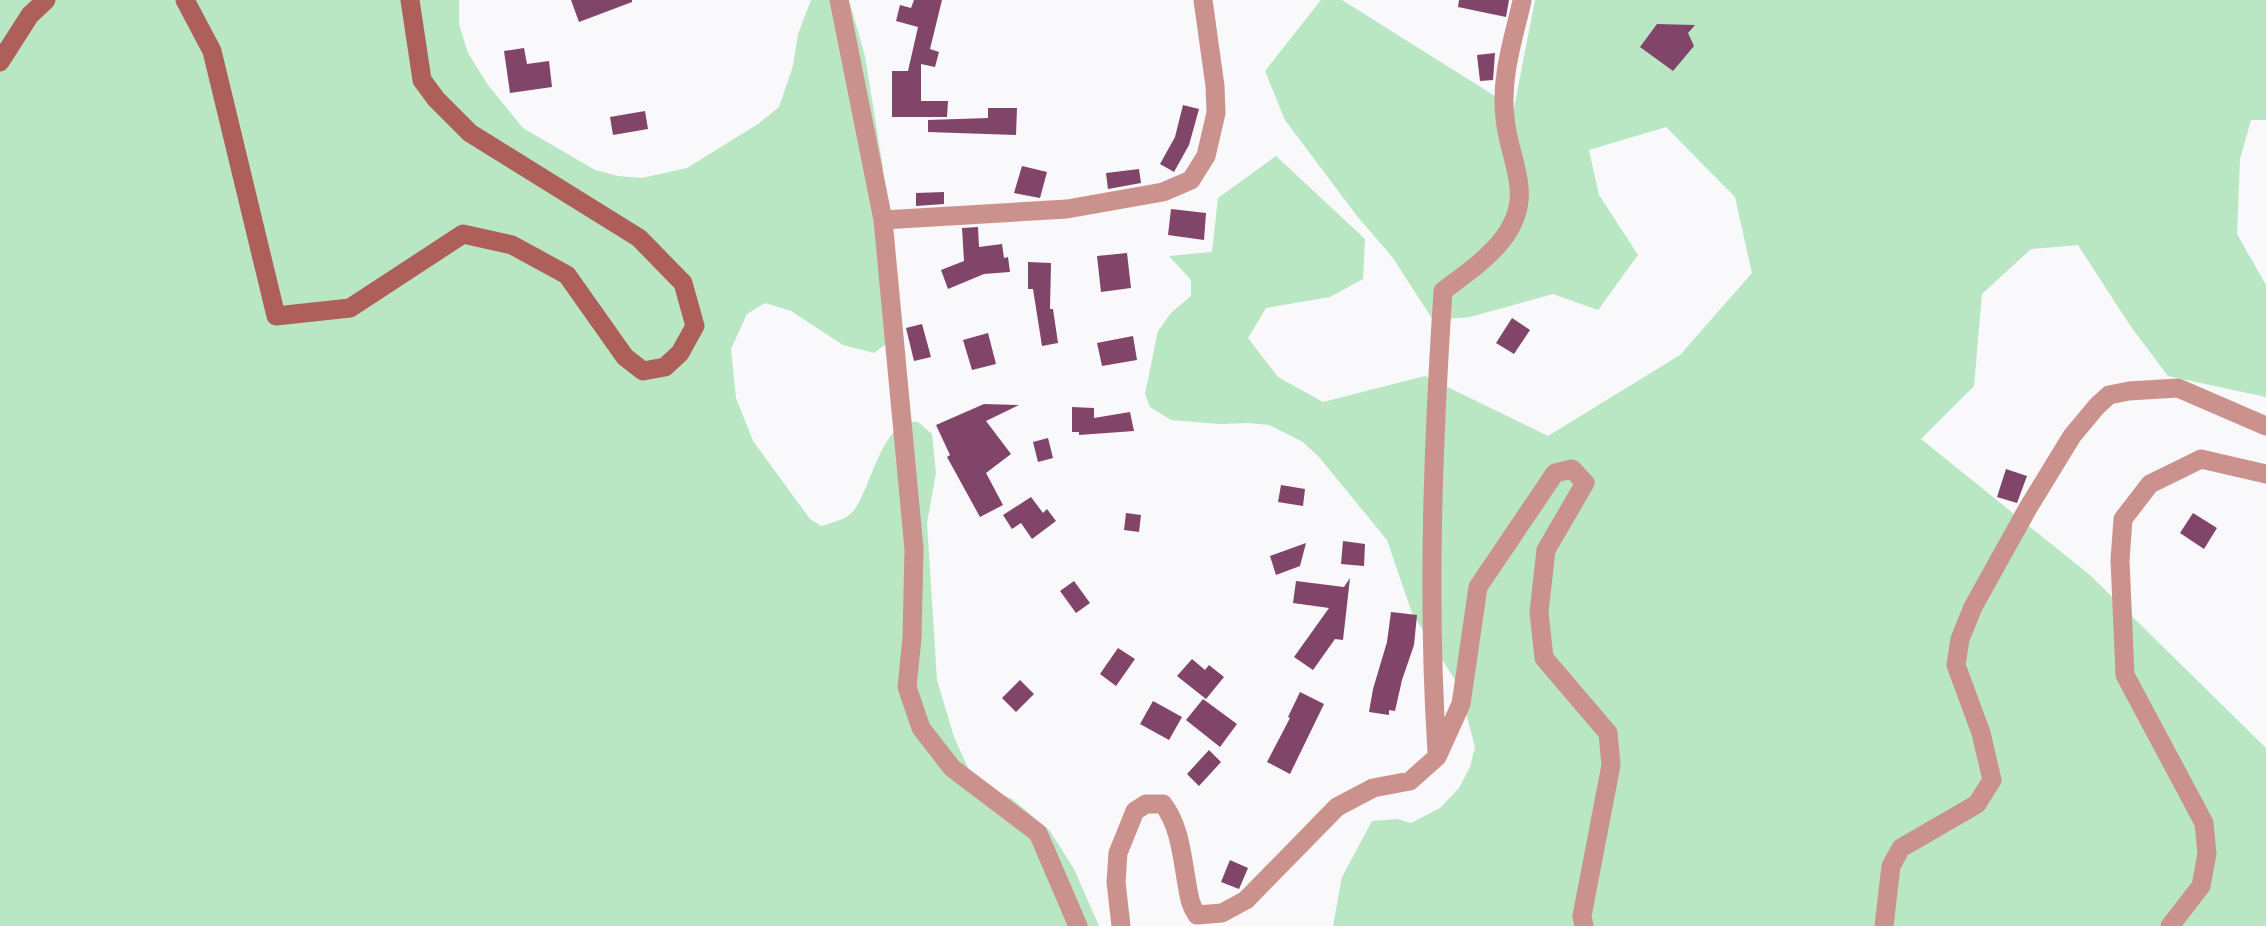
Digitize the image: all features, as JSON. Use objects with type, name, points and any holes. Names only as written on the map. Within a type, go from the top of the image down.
[{"type":"main road","points":[[0,62],[30,15],[46,0]]},
{"type":"main road","points":[[185,0],[212,51],[276,316],[350,308],[463,234],[512,245],[567,275],[625,357],[643,371],[665,367],[680,353],[695,326],[683,283],[639,238],[470,133],[436,99],[422,80],[410,0]]},
{"type":"street","points":[[839,0],[883,220],[914,549],[912,638],[906,687],[921,728],[952,768],[1038,833],[1078,926]]},
{"type":"street","points":[[883,220],[1067,209],[1163,192],[1191,180],[1206,156],[1216,113],[1215,86],[1202,0]]},
{"type":"street","points":[[1437,757],[1432,675],[1433,517],[1434,444],[1443,291],[1490,254],[1509,232],[1519,207],[1520,187],[1504,118],[1504,83],[1522,1]]},
{"type":"street","points":[[1884,926],[1891,866],[1900,848],[1977,804],[1992,780],[1981,733],[1956,664],[1960,639],[1973,607],[2072,436],[2096,406],[2109,395],[2178,388],[2266,426]]},
{"type":"street","points":[[2170,926],[2201,886],[2207,854],[2204,823],[2125,675],[2120,560],[2123,519],[2150,484],[2201,459],[2266,474]]},
{"type":"street","points":[[1121,926],[1116,882],[1118,853],[1135,811],[1146,804],[1163,804],[1171,815],[1181,848],[1191,907],[1197,915],[1222,913],[1246,900],[1336,807],[1373,788],[1410,781],[1437,757],[1461,704],[1478,587],[1555,473],[1572,469],[1585,483],[1546,550],[1539,612],[1544,658],[1608,733],[1611,765],[1582,916],[1584,926]]},
{"type":"green space","points":[[0,0],[459,0],[459,24],[468,53],[488,85],[523,128],[595,170],[642,178],[687,168],[758,124],[779,107],[793,66],[798,34],[811,0],[849,0],[865,56],[883,168],[883,208],[893,339],[874,353],[843,345],[791,311],[765,303],[747,314],[731,349],[736,398],[753,441],[810,519],[821,526],[845,518],[854,510],[884,446],[906,421],[918,422],[932,434],[936,473],[927,523],[937,680],[954,737],[969,770],[980,785],[1012,799],[1050,831],[1074,869],[1099,926],[0,926]]},
{"type":"green space","points":[[1321,0],[1342,0],[1514,108],[1535,0],[2266,0],[2266,120],[2251,120],[2240,159],[2237,234],[2266,285],[2266,397],[2168,376],[2129,324],[2078,245],[2031,249],[1982,294],[1974,386],[1921,439],[2091,576],[2266,748],[2266,926],[1333,926],[1342,877],[1372,821],[1397,819],[1411,823],[1440,808],[1459,788],[1470,767],[1475,747],[1459,686],[1412,613],[1387,540],[1319,457],[1303,442],[1269,425],[1171,420],[1150,407],[1145,394],[1158,331],[1171,313],[1191,296],[1191,280],[1169,256],[1212,252],[1218,198],[1276,156],[1365,239],[1363,279],[1330,297],[1266,308],[1248,338],[1278,377],[1323,402],[1425,376],[1548,436],[1680,355],[1752,273],[1735,197],[1666,127],[1589,150],[1599,195],[1638,255],[1598,310],[1553,294],[1470,317],[1433,320],[1393,258],[1357,216],[1285,120],[1265,71]]},
{"type":"building","points":[[571,0],[632,0],[632,2],[579,22]]},
{"type":"building","points":[[914,0],[942,0],[930,49],[939,52],[935,67],[921,64],[921,101],[948,101],[947,117],[892,117],[892,71],[908,71],[918,27],[896,21],[900,5],[911,8]]},
{"type":"building","points":[[1459,0],[1509,0],[1506,17],[1458,7]]},
{"type":"building","points":[[1657,24],[1695,25],[1688,33],[1694,46],[1673,71],[1640,47]]},
{"type":"building","points":[[524,48],[527,64],[549,61],[552,87],[510,93],[504,51]]},
{"type":"building","points":[[1495,53],[1493,80],[1480,81],[1477,55]]},
{"type":"building","points":[[1183,105],[1199,109],[1189,145],[1174,172],[1160,164],[1175,137]]},
{"type":"building","points":[[988,108],[1017,108],[1016,135],[928,132],[928,120],[988,118]]},
{"type":"building","points":[[645,111],[648,129],[613,135],[610,117]]},
{"type":"building","points":[[1022,166],[1047,172],[1040,198],[1014,193]]},
{"type":"building","points":[[1139,169],[1141,183],[1108,189],[1106,173]]},
{"type":"building","points":[[944,192],[944,204],[916,206],[916,193]]},
{"type":"building","points":[[1171,209],[1206,213],[1204,240],[1168,235]]},
{"type":"building","points":[[978,227],[979,247],[1002,244],[1004,258],[1008,257],[1010,272],[984,274],[948,289],[941,270],[964,261],[962,228]]},
{"type":"building","points":[[1127,253],[1131,288],[1101,292],[1097,256]]},
{"type":"building","points":[[1028,262],[1051,263],[1050,309],[1053,309],[1058,343],[1042,346],[1033,289],[1028,289]]},
{"type":"building","points":[[1512,318],[1530,330],[1514,354],[1496,343]]},
{"type":"building","points":[[922,324],[931,357],[914,361],[906,328]]},
{"type":"building","points":[[988,333],[996,364],[972,370],[963,340]]},
{"type":"building","points":[[1133,336],[1137,360],[1102,366],[1097,343]]},
{"type":"building","points":[[984,404],[1019,405],[986,421],[1011,454],[986,473],[1003,505],[980,517],[947,457],[950,455],[936,425]]},
{"type":"building","points":[[1072,407],[1094,408],[1094,418],[1130,412],[1134,431],[1079,435],[1079,432],[1072,432]]},
{"type":"building","points":[[1048,438],[1053,458],[1038,462],[1033,442]]},
{"type":"building","points":[[2006,469],[2027,476],[2017,503],[1997,497]]},
{"type":"building","points":[[1281,485],[1305,489],[1303,506],[1278,502]]},
{"type":"building","points":[[1031,497],[1043,513],[1047,509],[1056,521],[1032,539],[1021,523],[1012,529],[1003,515]]},
{"type":"building","points":[[1126,513],[1141,515],[1139,532],[1124,530]]},
{"type":"building","points":[[2193,513],[2217,528],[2204,549],[2180,533]]},
{"type":"building","points":[[1343,541],[1365,544],[1364,566],[1341,564]]},
{"type":"building","points":[[1306,543],[1300,566],[1276,575],[1270,556]]},
{"type":"building","points":[[1350,578],[1343,640],[1335,639],[1313,670],[1294,657],[1329,608],[1293,603],[1296,581],[1344,587]]},
{"type":"building","points":[[1074,581],[1090,603],[1076,613],[1060,591]]},
{"type":"building","points":[[1391,612],[1417,615],[1414,645],[1395,711],[1389,710],[1389,715],[1369,712],[1387,642]]},
{"type":"building","points":[[1118,648],[1135,659],[1116,686],[1100,674]]},
{"type":"building","points":[[1192,659],[1205,670],[1209,665],[1224,677],[1206,699],[1177,676]]},
{"type":"building","points":[[1020,680],[1034,694],[1016,712],[1002,698]]},
{"type":"building","points":[[1300,692],[1324,704],[1290,774],[1267,762]]},
{"type":"building","points":[[1203,699],[1237,724],[1220,747],[1186,720]]},
{"type":"building","points":[[1153,701],[1182,717],[1169,740],[1140,724]]},
{"type":"building","points":[[1209,750],[1221,762],[1199,786],[1187,774]]},
{"type":"building","points":[[1230,860],[1248,868],[1239,889],[1221,882]]}]
